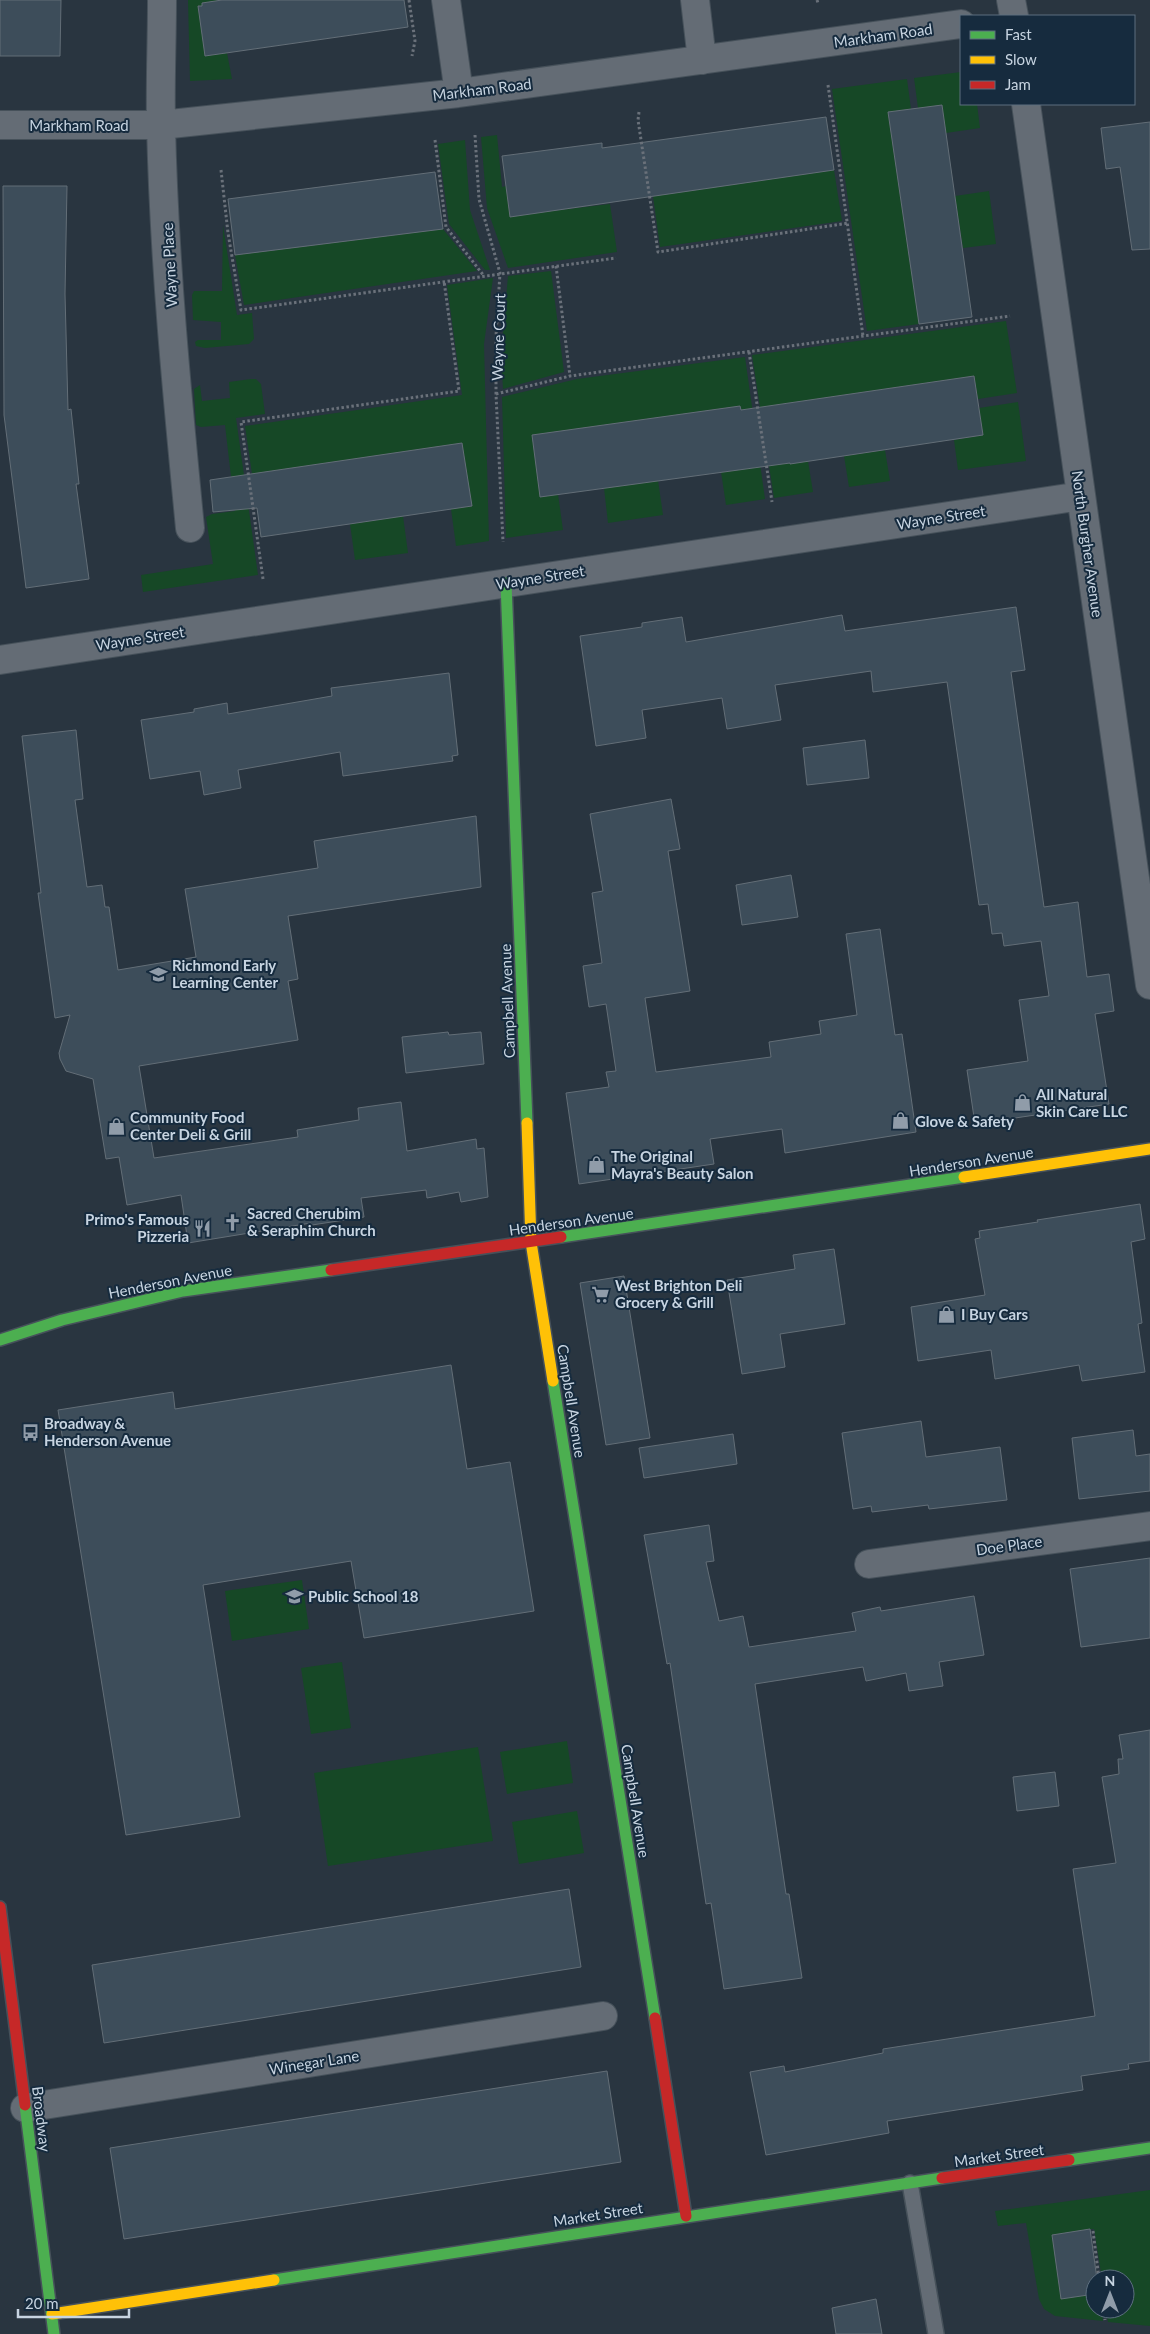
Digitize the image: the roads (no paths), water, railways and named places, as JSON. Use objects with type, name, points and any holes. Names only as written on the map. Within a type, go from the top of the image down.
[{"type":"street","name":"Wayne Place","points":[[162,0],[161,125],[174,373],[190,528]]},
{"type":"street","points":[[446,0],[460,93]]},
{"type":"street","points":[[695,0],[702,60]]},
{"type":"street","points":[[1011,0],[1014,15]]},
{"type":"street","name":"Markham Road","points":[[0,125],[161,125],[460,93],[960,24]]},
{"type":"street","name":"North Burgher Avenue","points":[[1026,105],[1150,985]]},
{"type":"street","name":"Wayne Street","points":[[0,660],[1081,496]]},
{"type":"street","name":"Campbell Avenue","points":[[506,583],[531,1242],[686,2216]]},
{"type":"street","name":"Henderson Avenue","points":[[0,1340],[62,1320],[182,1291],[531,1242],[1150,1149]]},
{"type":"street","name":"Doe Place","points":[[869,1564],[1150,1526]]},
{"type":"street","name":"Broadway","points":[[0,1907],[54,2334]]},
{"type":"street","name":"Winegar Lane","points":[[25,2108],[603,2016]]},
{"type":"street","name":"Market Street","points":[[52,2314],[686,2216],[1150,2148]]},
{"type":"lane","points":[[910,2183],[936,2334]]},
{"type":"place","name":"Richmond Early Learning Center","points":[[158,974]]},
{"type":"place","name":"All Natural Skin Care LLC","points":[[1022,1103]]},
{"type":"place","name":"Glove & Safety","points":[[901,1121]]},
{"type":"place","name":"Community Food Center Deli & Grill","points":[[116,1126]]},
{"type":"place","name":"The Original Mayra's Beauty Salon","points":[[597,1165]]},
{"type":"place","name":"Sacred Cherubim & Seraphim Church","points":[[233,1222]]},
{"type":"place","name":"Primo's Famous Pizzeria","points":[[203,1228]]},
{"type":"place","name":"West Brighton Deli Grocery & Grill","points":[[601,1294]]},
{"type":"place","name":"I Buy Cars","points":[[947,1314]]},
{"type":"place","name":"Broadway & Henderson Avenue","points":[[30,1432]]},
{"type":"place","name":"Public School 18","points":[[294,1596]]}]
